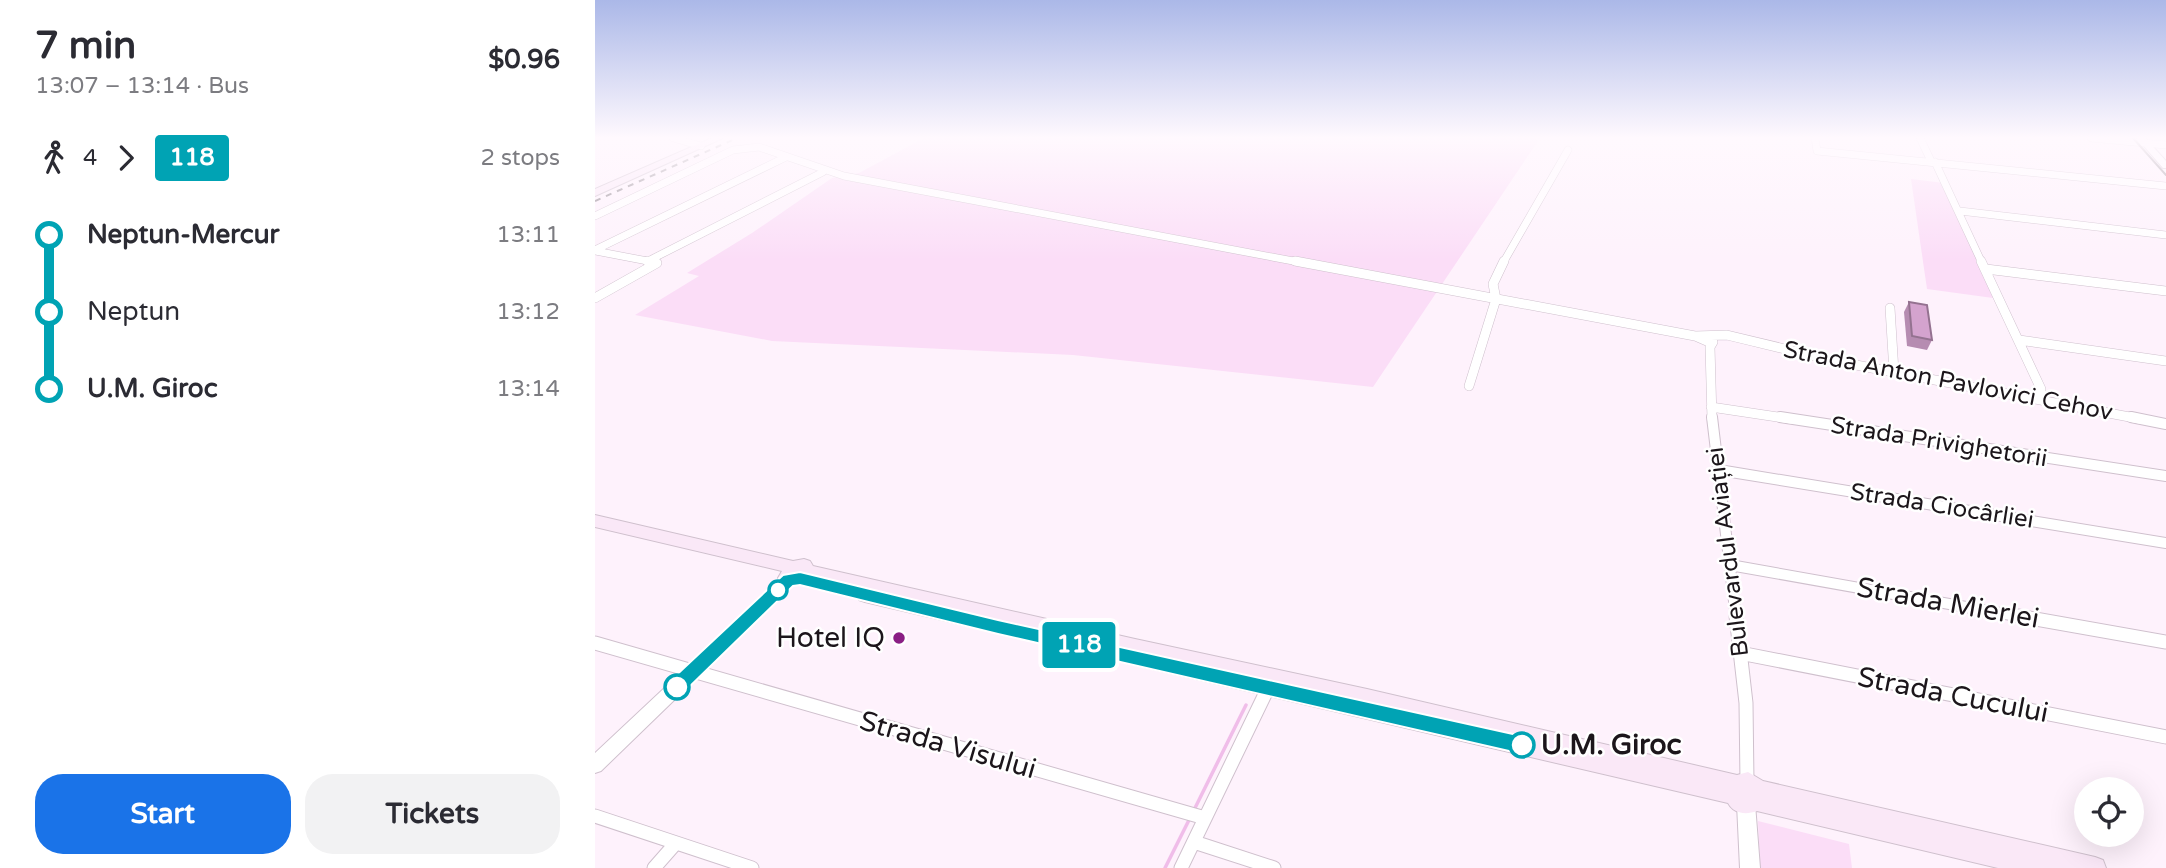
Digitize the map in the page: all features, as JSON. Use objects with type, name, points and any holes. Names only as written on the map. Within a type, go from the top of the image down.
[{"type":"main road","points":[[595,193],[628,179]]},
{"type":"main road","points":[[595,521],[998,627],[2095,868]]},
{"type":"main road","points":[[595,530],[1348,692],[1746,792],[1975,860],[2045,868]]},
{"type":"street","points":[[595,216],[673,179]]},
{"type":"street","points":[[595,251],[742,179]]},
{"type":"street","points":[[648,261],[810,179]]},
{"type":"street","points":[[857,179],[1695,337],[1711,343],[1731,338]]},
{"type":"street","points":[[1469,386],[1496,299],[1493,284],[1551,179]]},
{"type":"street","points":[[1942,179],[1960,211],[2041,389],[2041,399]]},
{"type":"street","points":[[2096,179],[2166,186]]},
{"type":"street","points":[[1960,211],[2166,235]]},
{"type":"street","points":[[595,251],[657,263],[595,298]]},
{"type":"street","points":[[1986,269],[2166,291]]},
{"type":"street","points":[[1890,308],[1894,372]]},
{"type":"street","name":"Strada Anton Pavlovici Cehov","points":[[1695,337],[1714,333],[1894,372],[2166,424]]},
{"type":"street","points":[[2019,340],[2166,361]]},
{"type":"street","name":"Bulevardul Aviației","points":[[1711,343],[1714,393],[1711,407],[1746,703],[1746,792],[1750,868]]},
{"type":"street","name":"Strada Privighetorii","points":[[1711,407],[2166,476]]},
{"type":"street","name":"Strada Ciocârliei","points":[[1719,470],[2166,543]]},
{"type":"street","name":"Strada Mierlei","points":[[1730,565],[2166,642]]},
{"type":"street","points":[[595,765],[795,574]]},
{"type":"street","name":"Strada Visului","points":[[596,645],[1203,817]]},
{"type":"street","name":"Strada Cucului","points":[[1740,653],[2166,737]]},
{"type":"street","points":[[1181,868],[1203,817],[1269,686]]},
{"type":"street","points":[[595,816],[752,868]]},
{"type":"street","points":[[1194,842],[1274,868]]},
{"type":"street","points":[[654,868],[676,843]]},
{"type":"shaded area","points":[[831,179],[1513,179],[1373,387],[1073,355],[772,341],[635,315],[699,276],[687,273],[752,233]]},
{"type":"shaded area","points":[[1911,179],[1944,183],[1993,298],[1927,289]]},
{"type":"shaded area","points":[[1758,821],[1849,844],[1852,868],[1760,868]]},
{"type":"building","points":[[1909,302],[1927,305],[1932,340],[1912,336]]},
{"type":"waterway","points":[[1195,808],[1246,705]]},
{"type":"waterway","points":[[1165,868],[1190,818]]},
{"type":"railway","points":[[595,201],[646,179]]},
{"type":"bus line","name":"118","points":[[677,687],[789,580],[800,578],[998,627],[1522,745]]},
{"type":"place","name":"Hotel IQ","points":[[899,638]]},
{"type":"place","name":"U.M. Giroc","points":[[1522,745]]}]
